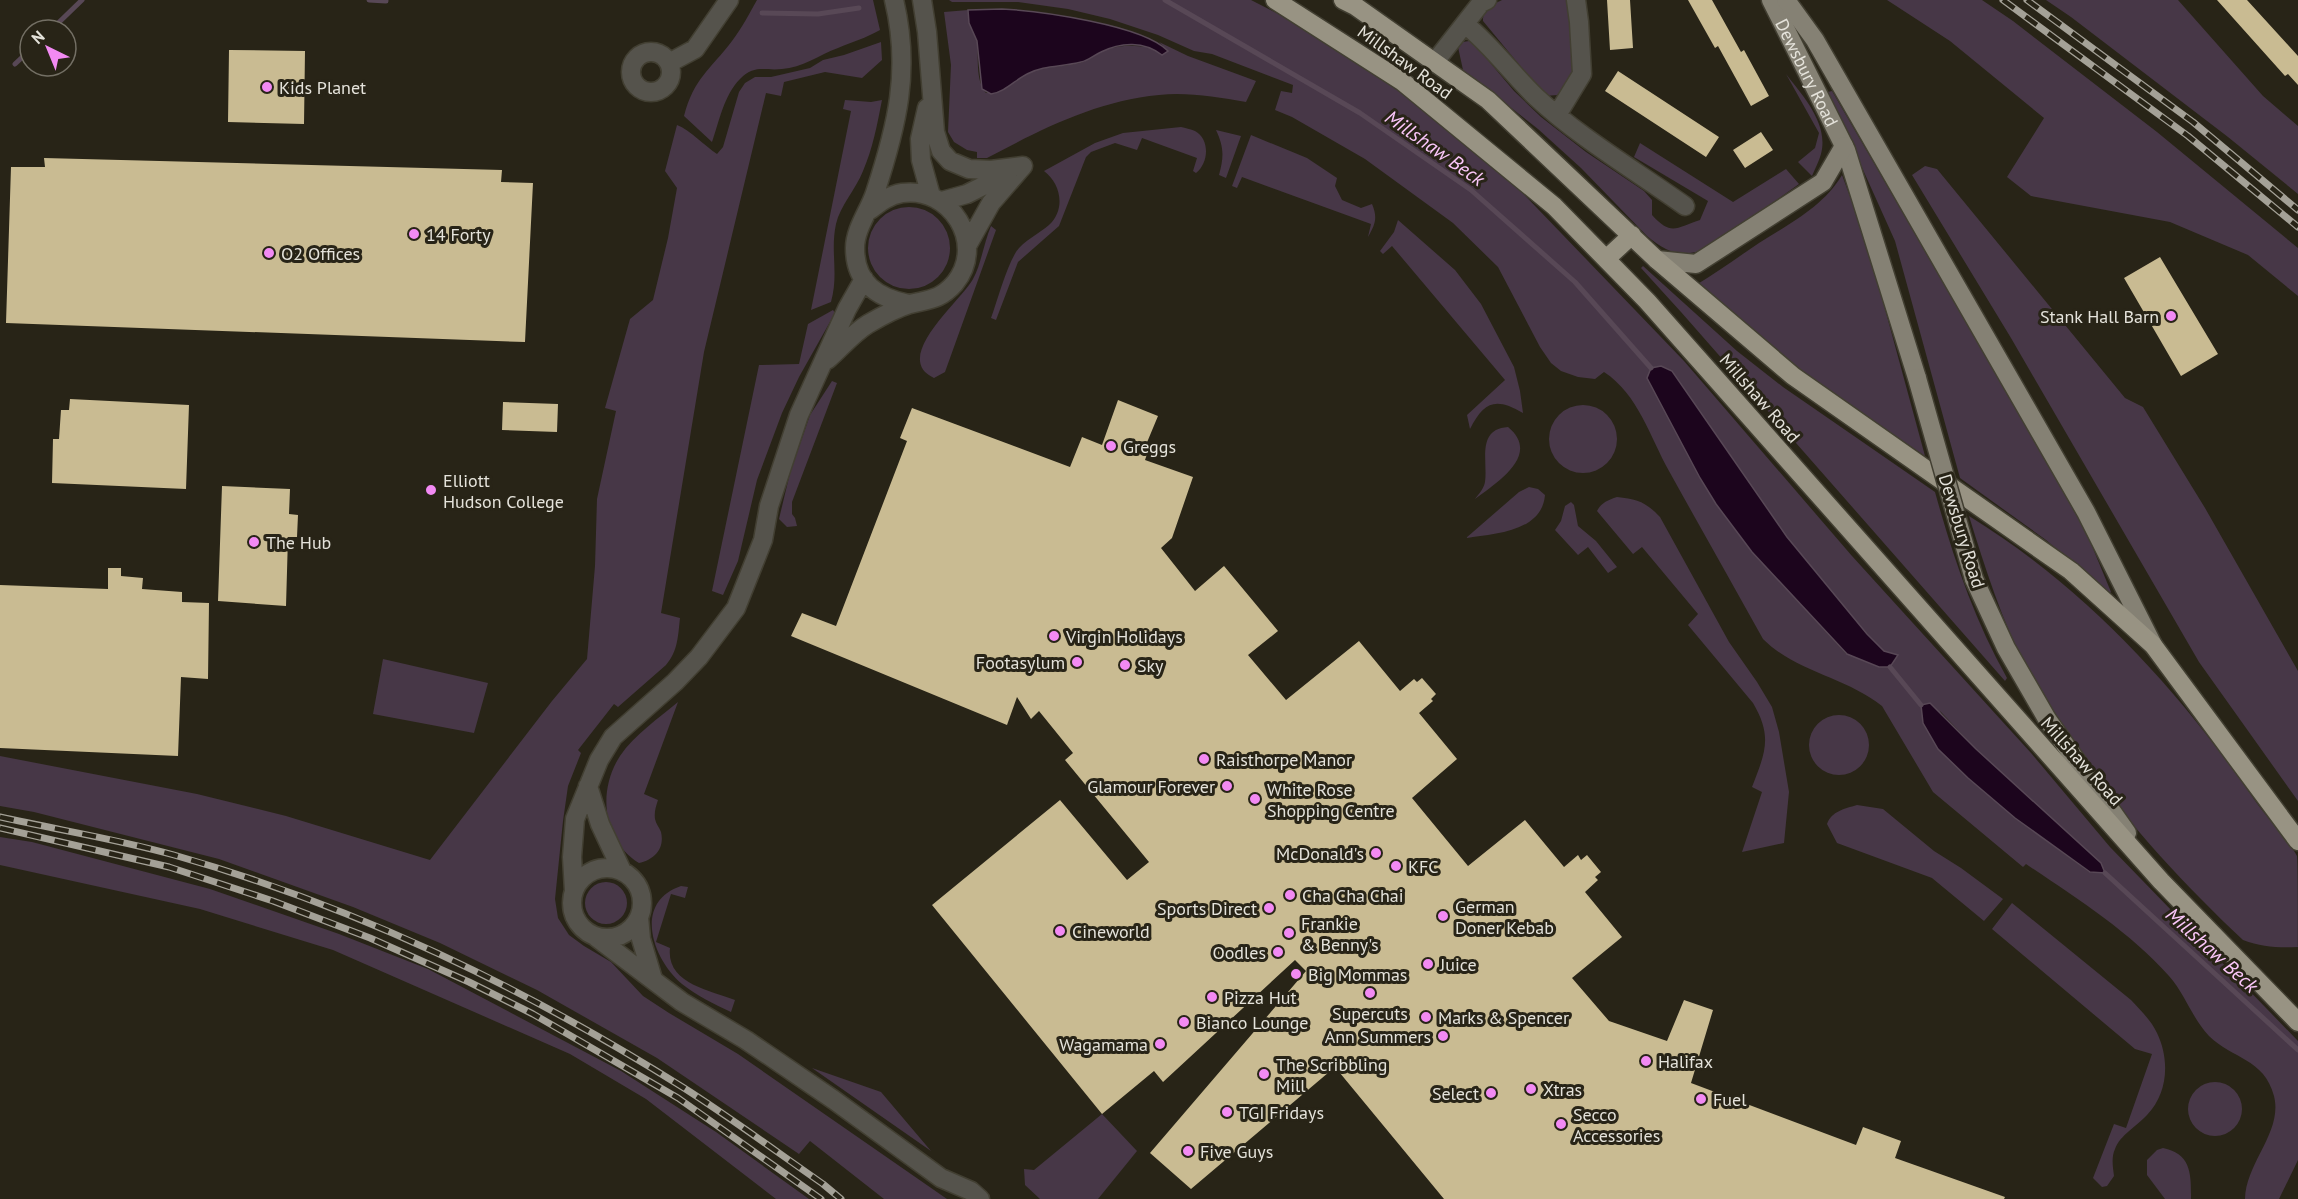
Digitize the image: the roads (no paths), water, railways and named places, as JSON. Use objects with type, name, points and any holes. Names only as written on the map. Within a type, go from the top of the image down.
[{"type":"highway","name":"Millshaw Road","points":[[1275,0],[1403,82],[1554,206],[1647,302],[2160,881]]},
{"type":"highway","name":"Millshaw Road","points":[[1343,0],[1355,6],[1488,100],[1657,260],[1793,376],[2071,570],[2153,645]]},
{"type":"highway","points":[[1606,259],[1632,235]]},
{"type":"highway","name":"Dewsbury Road","points":[[2153,645],[2298,841]]},
{"type":"highway","name":"Dewsbury Road","points":[[2160,881],[2298,1022]]},
{"type":"main road","name":"Dewsbury Road","points":[[1771,0],[1844,146],[1917,378],[1974,579],[2006,648],[2047,719],[2160,881]]},
{"type":"main road","name":"Dewsbury Road","points":[[1786,0],[1821,51],[2086,512],[2153,645]]},
{"type":"main road","points":[[1657,260],[1696,264],[1823,182],[1844,146]]},
{"type":"street","points":[[669,63],[695,49],[729,0]]},
{"type":"street","points":[[894,0],[902,48],[898,117],[870,210],[860,225],[855,246],[857,264],[864,279],[874,291],[888,300],[909,304]]},
{"type":"street","points":[[922,0],[935,132],[941,150],[950,161],[969,169],[991,170],[1023,166]]},
{"type":"street","name":"Millshaw Road","points":[[1434,63],[1481,3],[1487,0]]},
{"type":"street","points":[[1557,115],[1582,74],[1580,22],[1576,0]]},
{"type":"street","points":[[1466,25],[1485,40],[1536,97],[1557,115],[1685,206]]},
{"type":"street","points":[[932,89],[920,139],[921,160],[936,199]]},
{"type":"street","points":[[936,199],[967,194],[1023,166]]},
{"type":"street","points":[[821,366],[867,324],[909,304],[929,301],[945,293],[956,282],[964,264],[967,246],[991,203],[1023,166]]},
{"type":"street","points":[[870,210],[885,199],[900,193],[916,193],[936,199],[956,214],[964,230],[967,246]]},
{"type":"street","points":[[864,279],[853,295],[799,415],[769,506],[764,540],[736,608],[699,657],[675,682],[613,737],[598,760],[575,819],[572,901],[576,919],[587,933],[596,937],[682,1002],[746,1040],[834,1100],[942,1178],[971,1191],[980,1199]]},
{"type":"street","points":[[588,786],[607,842],[622,872]]},
{"type":"street","points":[[574,891],[579,883],[594,871],[603,868],[622,872],[631,878],[638,886],[641,896],[639,917],[641,939],[652,979]]},
{"type":"street","points":[[596,937],[615,937],[625,933],[639,917]]},
{"type":"street","points":[[942,1178],[957,1199]]},
{"type":"waterway","name":"Millshaw Beck","points":[[63,18],[82,0]]},
{"type":"waterway","name":"Millshaw Beck","points":[[369,0],[386,1]]},
{"type":"waterway","name":"Millshaw Beck","points":[[1165,0],[1360,113],[1471,190],[1575,282],[1651,368]]},
{"type":"waterway","name":"Millshaw Beck","points":[[762,13],[818,14],[859,8]]},
{"type":"waterway","name":"Millshaw Beck","points":[[15,64],[18,61]]},
{"type":"waterway","name":"Millshaw Beck","points":[[1890,667],[1921,705]]},
{"type":"waterway","name":"Millshaw Beck","points":[[2105,873],[2298,1050]]},
{"type":"railway","points":[[2003,0],[2188,136],[2298,227]]},
{"type":"railway","points":[[2027,0],[2193,122],[2298,210]]},
{"type":"railway","points":[[0,817],[153,849],[242,876],[308,899],[437,953],[562,1016],[684,1088],[737,1123],[841,1199]]},
{"type":"railway","points":[[0,828],[169,867],[273,901],[370,938],[469,982],[533,1014],[678,1098],[821,1199]]},
{"type":"place","name":"Kids Planet","points":[[267,87]]},
{"type":"place","name":"14 Forty","points":[[414,234]]},
{"type":"place","name":"O2 Offices","points":[[269,253]]},
{"type":"place","name":"Stank Hall Barn","points":[[2171,316]]},
{"type":"place","name":"Greggs","points":[[1111,446]]},
{"type":"place","name":"Elliott Hudson College","points":[[431,490]]},
{"type":"place","name":"The Hub","points":[[254,542]]},
{"type":"place","name":"Virgin Holidays","points":[[1054,636]]},
{"type":"place","name":"Footasylum","points":[[1077,662]]},
{"type":"place","name":"Sky","points":[[1125,665]]},
{"type":"place","name":"Raisthorpe Manor","points":[[1204,759]]},
{"type":"place","name":"Glamour Forever","points":[[1227,786]]},
{"type":"place","name":"White Rose Shopping Centre","points":[[1255,799]]},
{"type":"place","name":"McDonald's","points":[[1376,853]]},
{"type":"place","name":"KFC","points":[[1396,866]]},
{"type":"place","name":"Cha Cha Chai","points":[[1290,895]]},
{"type":"place","name":"Sports Direct","points":[[1269,908]]},
{"type":"place","name":"German Doner Kebab","points":[[1443,916]]},
{"type":"place","name":"Cineworld","points":[[1060,931]]},
{"type":"place","name":"Frankie & Benny's","points":[[1289,933]]},
{"type":"place","name":"Oodles","points":[[1278,952]]},
{"type":"place","name":"Juice","points":[[1428,964]]},
{"type":"place","name":"Big Mommas","points":[[1296,974]]},
{"type":"place","name":"Supercuts","points":[[1370,993]]},
{"type":"place","name":"Pizza Hut","points":[[1212,997]]},
{"type":"place","name":"Marks & Spencer","points":[[1426,1017]]},
{"type":"place","name":"Bianco Lounge","points":[[1184,1022]]},
{"type":"place","name":"Ann Summers","points":[[1443,1036]]},
{"type":"place","name":"Wagamama","points":[[1160,1044]]},
{"type":"place","name":"Halifax","points":[[1646,1061]]},
{"type":"place","name":"The Scribbling Mill","points":[[1264,1074]]},
{"type":"place","name":"Xtras","points":[[1531,1089]]},
{"type":"place","name":"Select","points":[[1491,1093]]},
{"type":"place","name":"Fuel","points":[[1701,1099]]},
{"type":"place","name":"TGI Fridays","points":[[1227,1112]]},
{"type":"place","name":"Secco Accessories","points":[[1561,1124]]},
{"type":"place","name":"Five Guys","points":[[1188,1151]]}]
